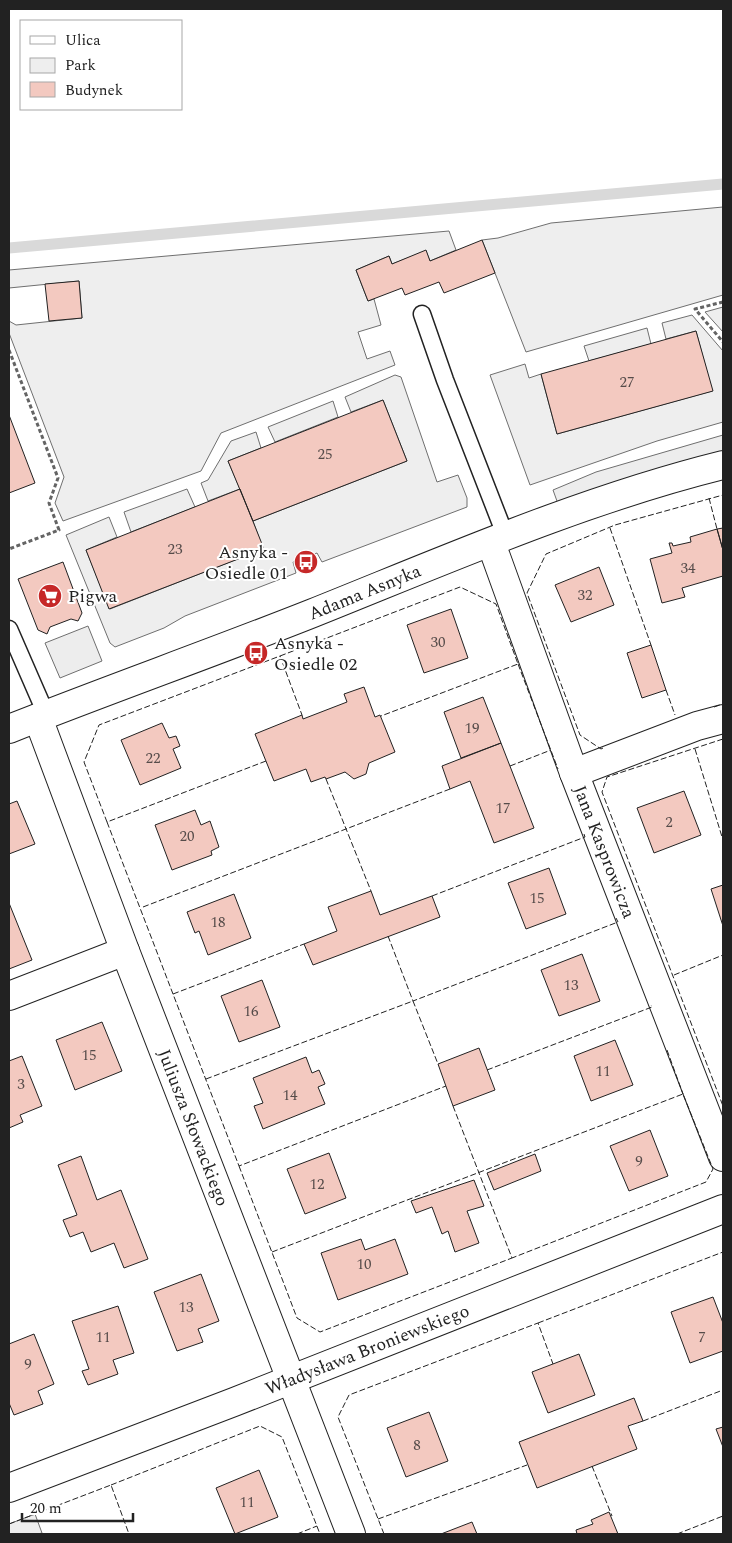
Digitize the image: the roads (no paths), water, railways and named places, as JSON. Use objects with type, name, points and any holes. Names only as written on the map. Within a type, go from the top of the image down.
[{"type":"street","name":"Adama Asnyka","points":[[9,729],[266,632],[498,540],[626,493],[723,465]]},
{"type":"street","name":"Jana Kasprowicza","points":[[498,540],[574,773],[723,1157]]},
{"type":"street","name":"Juliusza Słowackiego","points":[[42,716],[126,951],[351,1534]]},
{"type":"street","points":[[574,773],[697,726],[723,719]]},
{"type":"street","points":[[9,996],[126,951]]},
{"type":"street","name":"Władysława Broniewskiego","points":[[9,1488],[723,1209]]},
{"type":"lane","points":[[422,314],[498,540]]},
{"type":"lane","points":[[9,629],[42,716]]},
{"type":"waterway","points":[[9,248],[723,184]]},
{"type":"place","name":"Asnyka - Osiedle 01","points":[[306,562]]},
{"type":"place","name":"Pigwa","points":[[50,596]]},
{"type":"place","name":"Asnyka - Osiedle 02","points":[[256,653]]}]
